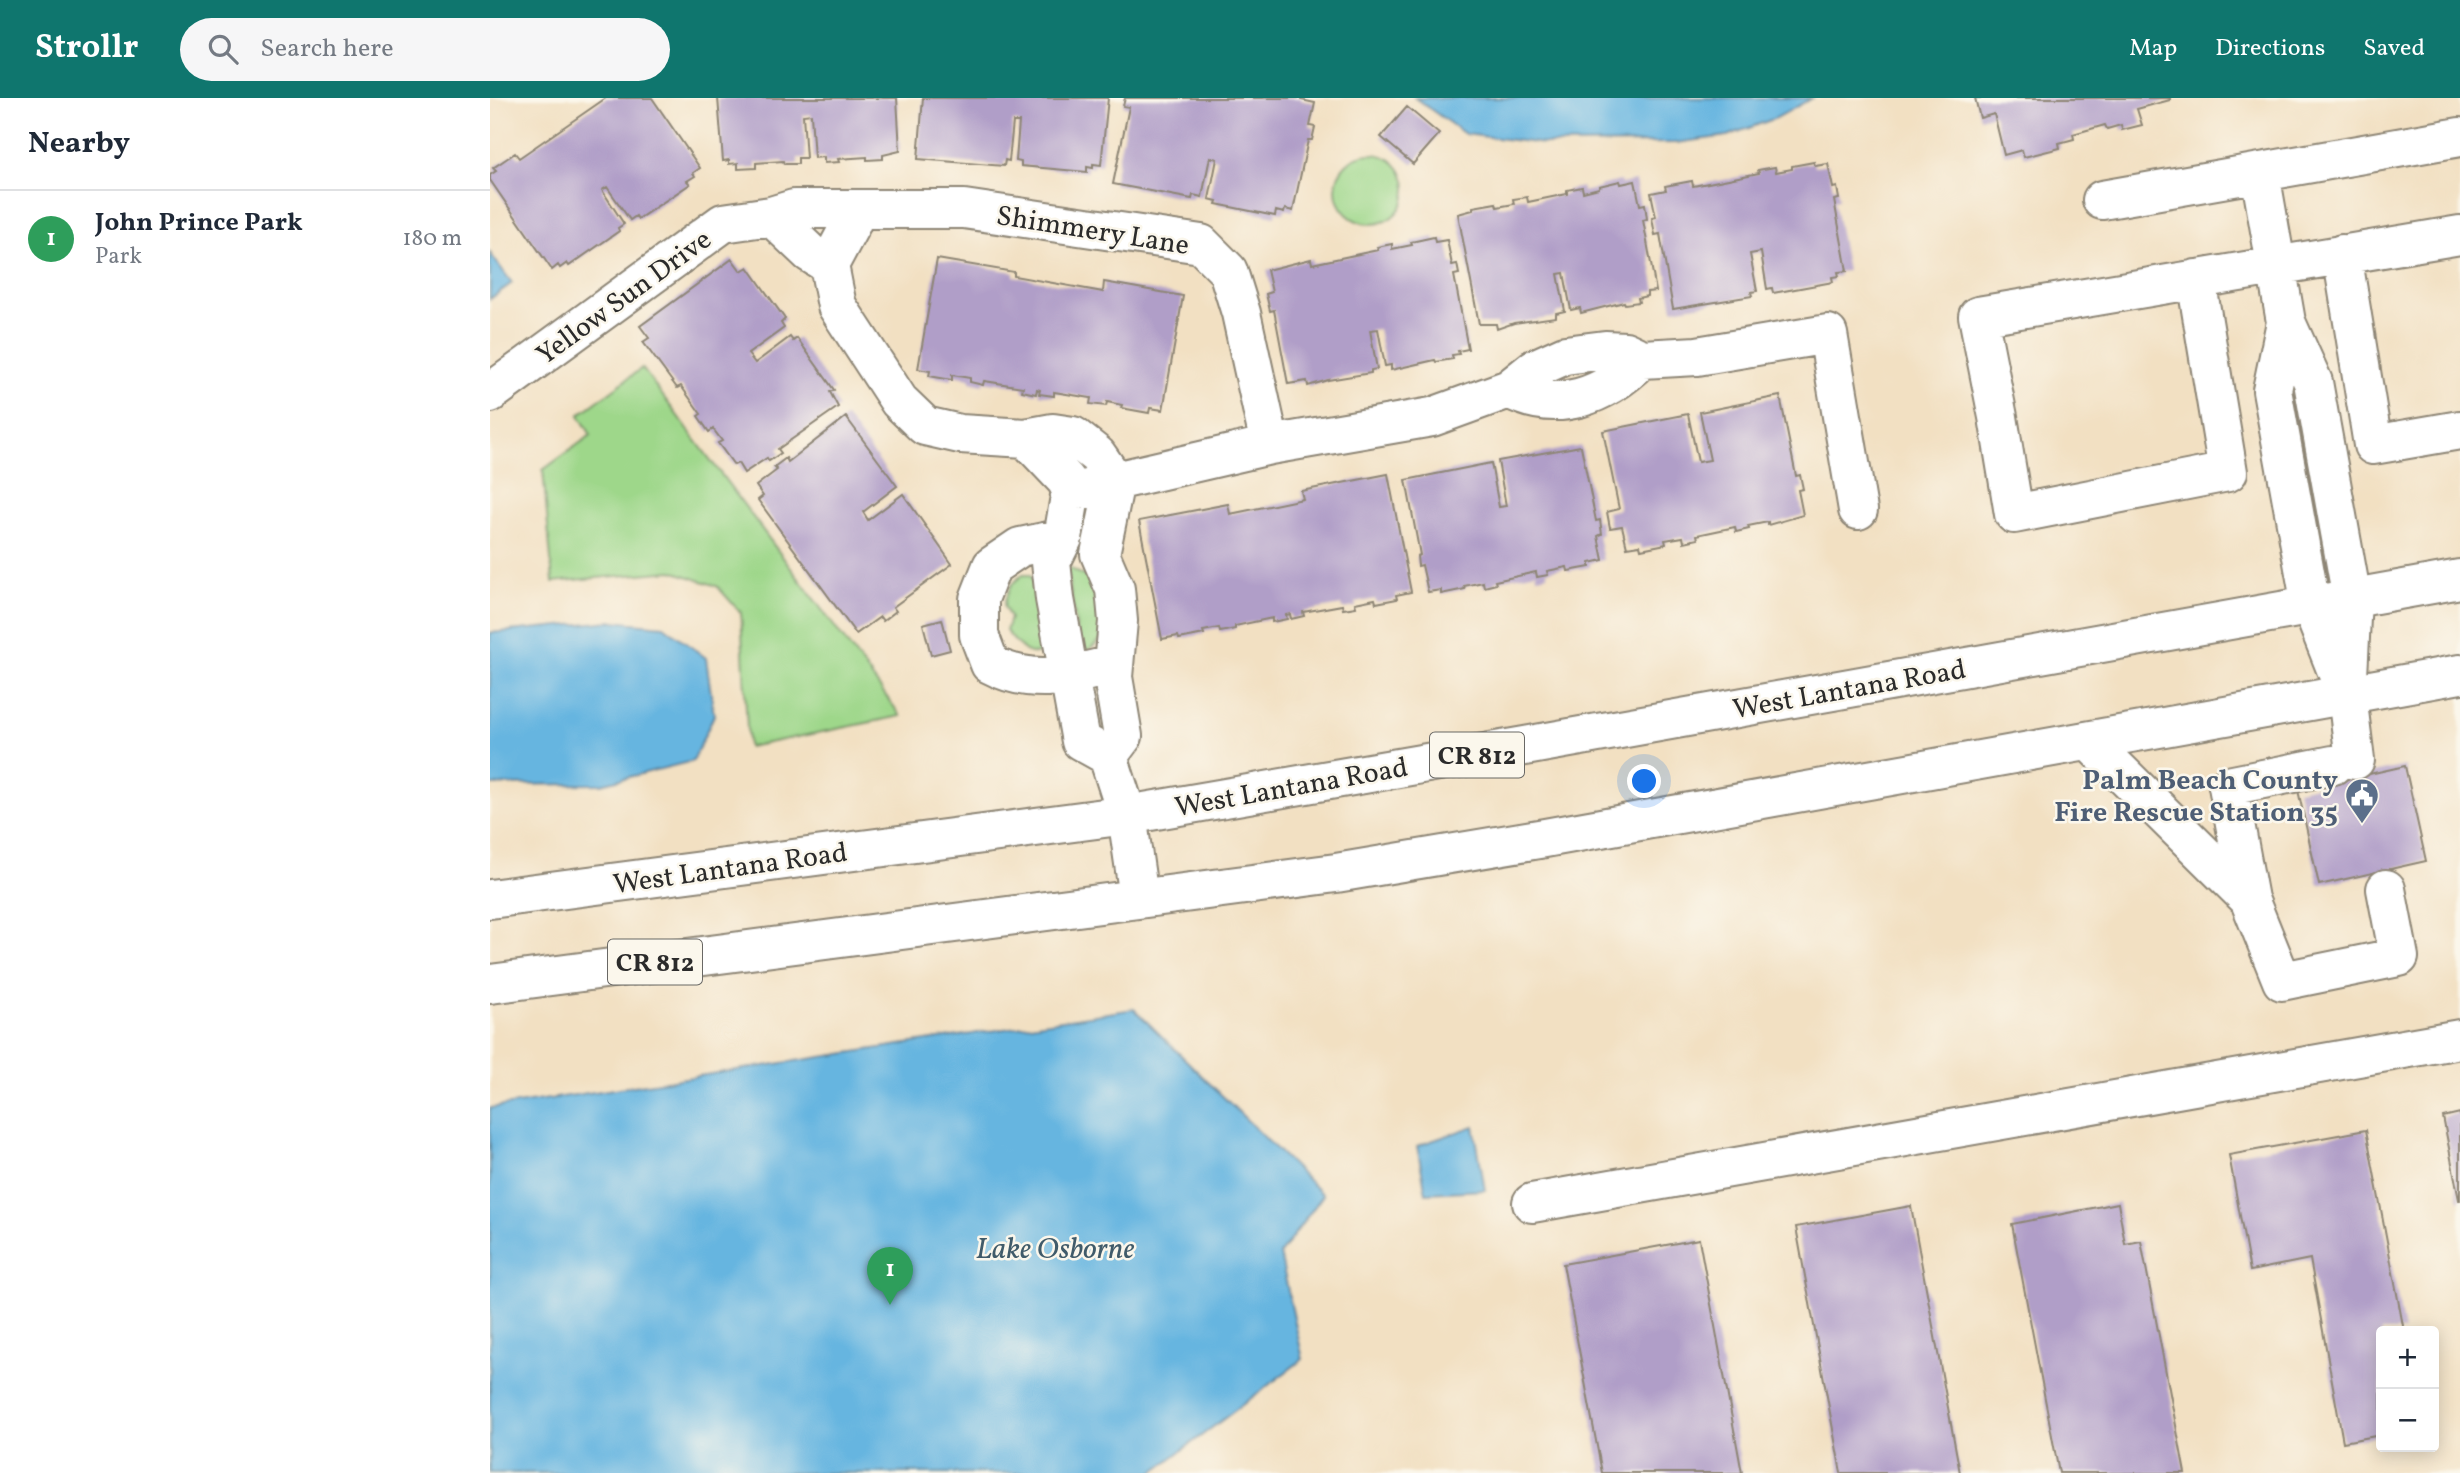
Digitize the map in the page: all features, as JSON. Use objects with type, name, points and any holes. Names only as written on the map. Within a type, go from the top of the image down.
[{"type":"main road","points":[[2102,200],[2460,137]]},
{"type":"main road","points":[[2260,173],[2286,323],[2313,382],[2352,599],[2347,695],[2350,770],[2228,786],[2249,900],[2282,981],[2399,957],[2386,889]]},
{"type":"main road","name":"Shimmery Lane","points":[[771,216],[794,209],[964,209],[1201,244],[1228,271],[1241,313],[1270,445]]},
{"type":"main road","points":[[853,210],[852,222],[829,265],[837,306],[899,401],[925,426],[961,434],[1026,438],[1053,433],[1073,436],[1097,455],[1115,481],[1100,554],[1115,589],[1118,621],[1112,665],[1123,736],[1108,756]]},
{"type":"main road","points":[[771,216],[810,253],[829,265]]},
{"type":"main road","name":"Yellow Sun Drive","points":[[490,393],[723,223],[771,216]]},
{"type":"main road","points":[[2196,279],[2228,472],[2014,514],[1978,316],[2276,265],[2460,235]]},
{"type":"main road","points":[[2342,254],[2374,445],[2460,430]]},
{"type":"main road","points":[[2286,323],[2272,390],[2311,606],[2347,695]]},
{"type":"main road","points":[[1072,490],[1093,489],[1115,481],[1270,445],[1432,417],[1509,389],[1526,398],[1550,402],[1580,398],[1615,382],[1642,359],[1697,356],[1828,334],[1858,510]]},
{"type":"main road","points":[[1026,438],[1066,480],[1072,490],[1063,538],[1051,562],[1055,600],[1082,741],[1108,756],[1127,815],[1139,898]]},
{"type":"main road","points":[[1100,554],[1063,538],[1020,547],[992,566],[979,599],[979,635],[990,664],[1006,673],[1050,679],[1112,665]]},
{"type":"main road","name":"West Lantana Road","points":[[490,899],[1127,815],[2460,579]]},
{"type":"main road","name":"CR 812","points":[[490,984],[1336,873],[1485,849],[2460,674]]},
{"type":"main road","points":[[2089,741],[2249,900]]},
{"type":"main road","points":[[1532,1203],[2460,1040]]},
{"type":"green space","points":[[1364,154],[1378,154],[1391,160],[1400,169],[1406,189],[1404,202],[1396,214],[1378,224],[1364,224],[1351,218],[1342,209],[1336,196],[1336,182],[1342,169],[1351,160]]},
{"type":"green space","points":[[642,368],[901,716],[748,747],[741,613],[717,586],[672,571],[553,582],[543,470],[591,435],[579,415]]},
{"type":"green space","points":[[1067,569],[1094,581],[1104,637],[1089,650],[1080,650]]},
{"type":"green space","points":[[1022,575],[1030,575],[1033,581],[1047,648],[1035,654],[1024,650],[1006,631],[1010,618],[1004,606],[1005,600],[1011,585]]},
{"type":"water","points":[[1415,98],[1812,98],[1776,118],[1727,136],[1676,143],[1544,144],[1465,134]]},
{"type":"water","points":[[490,253],[512,283],[490,299]]},
{"type":"water","points":[[611,621],[664,626],[706,658],[714,715],[693,761],[601,784],[490,785],[490,633]]},
{"type":"water","name":"Lake Osborne","points":[[1134,1009],[1323,1195],[1280,1254],[1303,1359],[1152,1473],[490,1473],[490,1108]]},
{"type":"water","points":[[1474,1126],[1485,1190],[1426,1193],[1417,1146]]},
{"type":"building","points":[[606,98],[652,98],[700,168],[693,173],[695,176],[687,181],[690,184],[638,219],[636,216],[630,220],[607,187],[602,190],[624,224],[618,228],[619,231],[569,266],[567,263],[560,268],[558,265],[552,270],[490,180],[490,175],[496,171],[493,168],[515,153],[519,158]]},
{"type":"building","points":[[718,98],[897,98],[900,151],[883,155],[883,159],[867,160],[867,157],[824,163],[824,157],[814,158],[811,114],[803,115],[806,158],[798,158],[798,164],[784,164],[783,161],[756,163],[756,168],[738,169],[738,163],[729,164],[729,160],[723,161]]},
{"type":"building","points":[[923,98],[1108,98],[1101,165],[1093,164],[1093,168],[1087,167],[1087,172],[1021,166],[1021,162],[1016,161],[1019,122],[1013,122],[1009,161],[1005,160],[1004,166],[918,159]]},
{"type":"building","points":[[1125,98],[1301,98],[1315,103],[1310,126],[1315,127],[1312,140],[1308,140],[1293,211],[1276,211],[1275,216],[1216,204],[1217,201],[1209,199],[1217,159],[1210,157],[1202,197],[1193,195],[1192,199],[1113,184],[1129,107],[1123,106]]},
{"type":"building","points":[[1975,98],[2170,100],[2137,109],[2142,125],[2122,130],[2121,125],[2107,129],[2105,125],[2073,134],[2074,139],[2059,143],[2060,148],[2024,157],[2022,150],[2004,155],[1994,114],[1980,118]]},
{"type":"building","points":[[1407,107],[1439,134],[1413,164],[1381,137]]},
{"type":"building","points":[[1814,162],[1815,166],[1828,164],[1833,188],[1837,187],[1839,199],[1834,200],[1847,271],[1838,272],[1839,276],[1832,277],[1833,282],[1773,293],[1772,288],[1767,289],[1761,252],[1750,254],[1757,291],[1751,292],[1752,296],[1673,309],[1660,234],[1655,235],[1652,218],[1656,217],[1651,193],[1666,190],[1665,186],[1692,181],[1693,186],[1759,173],[1758,170],[1775,167],[1776,172]]},
{"type":"building","points":[[1620,181],[1621,184],[1635,181],[1640,205],[1645,204],[1647,219],[1643,220],[1656,291],[1647,292],[1647,296],[1638,298],[1639,302],[1624,302],[1581,313],[1580,308],[1571,310],[1564,273],[1558,274],[1565,311],[1556,313],[1556,317],[1514,323],[1497,329],[1496,324],[1479,324],[1458,214],[1473,210],[1473,207],[1496,203],[1497,207],[1514,204],[1513,199],[1527,197],[1528,202],[1567,194],[1567,190],[1582,187],[1583,192]]},
{"type":"building","points":[[1434,237],[1435,242],[1447,240],[1452,265],[1457,264],[1459,274],[1454,275],[1468,349],[1452,355],[1453,359],[1435,360],[1391,370],[1391,365],[1385,366],[1378,329],[1370,330],[1377,369],[1371,370],[1371,373],[1308,386],[1307,381],[1288,384],[1274,310],[1270,311],[1266,294],[1272,292],[1267,270],[1311,259],[1312,264],[1378,250],[1377,247],[1392,244],[1392,249]]},
{"type":"building","points":[[732,259],[741,271],[748,267],[785,319],[781,323],[784,328],[748,354],[755,363],[790,337],[793,341],[797,338],[834,390],[830,392],[838,407],[778,449],[781,453],[769,461],[767,458],[744,473],[738,463],[734,465],[718,443],[722,441],[713,429],[709,432],[698,416],[701,414],[681,386],[677,388],[643,342],[649,338],[640,326]]},
{"type":"building","points":[[937,259],[1014,272],[1014,276],[1103,292],[1104,282],[1183,296],[1163,410],[1150,408],[1149,413],[1121,408],[1122,405],[1107,402],[1106,406],[1090,404],[1091,398],[1054,392],[1054,396],[1039,394],[1040,390],[1037,389],[1036,394],[1022,391],[1023,387],[984,381],[983,385],[970,382],[970,378],[952,375],[952,380],[929,376],[930,371],[918,369]]},
{"type":"building","points":[[1780,396],[1796,476],[1800,475],[1803,489],[1798,490],[1803,515],[1768,525],[1768,522],[1748,526],[1749,529],[1736,532],[1735,527],[1697,535],[1698,539],[1684,542],[1683,537],[1665,540],[1666,544],[1641,549],[1640,545],[1627,547],[1622,526],[1610,528],[1607,512],[1619,509],[1603,431],[1688,414],[1698,462],[1710,460],[1700,412]]},
{"type":"building","points":[[846,417],[897,486],[863,512],[868,520],[903,494],[952,564],[893,607],[896,611],[883,621],[880,617],[856,634],[758,500],[763,496],[756,486],[777,470],[774,467],[786,458],[788,462]]},
{"type":"building","points":[[1581,446],[1596,521],[1600,520],[1602,534],[1598,536],[1603,560],[1590,563],[1590,567],[1568,571],[1567,567],[1547,571],[1548,575],[1537,577],[1536,572],[1495,581],[1496,584],[1484,587],[1483,582],[1441,594],[1441,590],[1428,592],[1422,565],[1418,566],[1417,556],[1420,555],[1406,480],[1491,463],[1499,507],[1506,506],[1498,461]]},
{"type":"building","points":[[1388,474],[1411,592],[1396,595],[1397,599],[1355,603],[1356,607],[1343,609],[1342,605],[1303,612],[1304,616],[1291,619],[1290,614],[1286,615],[1287,619],[1272,622],[1272,618],[1220,632],[1219,628],[1179,639],[1178,636],[1162,639],[1139,521],[1228,504],[1230,514],[1303,499],[1301,491]]},
{"type":"building","points":[[942,619],[950,650],[931,655],[923,624]]},
{"type":"building","name":"Palm Beach County Fire Rescue Station 35","points":[[2405,766],[2426,861],[2319,885],[2298,790]]},
{"type":"building","points":[[2460,1113],[2460,1200],[2459,1200],[2443,1117]]},
{"type":"building","points":[[2366,1130],[2403,1326],[2376,1326],[2376,1436],[2343,1442],[2310,1259],[2250,1271],[2229,1155]]},
{"type":"building","points":[[2118,1203],[2125,1244],[2141,1241],[2185,1473],[2059,1473],[2012,1224]]},
{"type":"building","points":[[1911,1206],[1960,1473],[1841,1473],[1796,1227]]},
{"type":"building","points":[[1699,1239],[1742,1473],[1602,1473],[1563,1264]]},
{"type":"place","name":"Palm Beach County Fire Rescue Station 35","points":[[2362,825]]},
{"type":"place","name":"John Prince Park","points":[[890,1305]]}]
